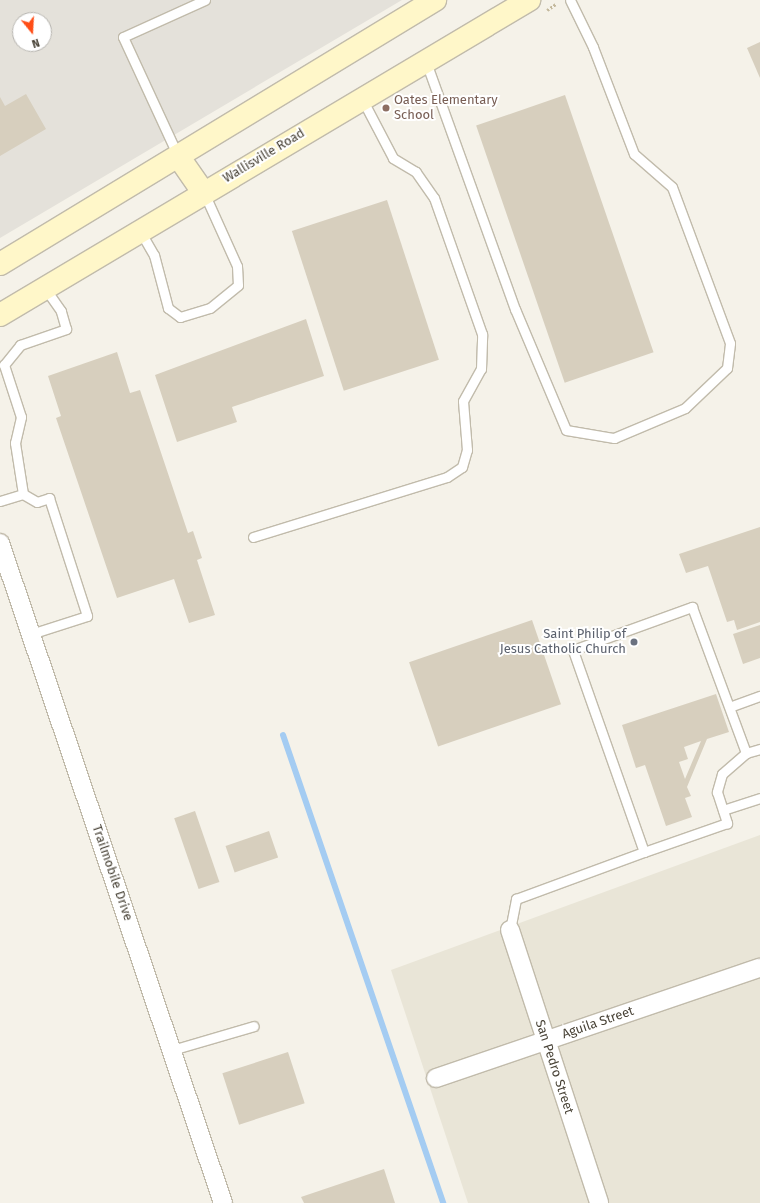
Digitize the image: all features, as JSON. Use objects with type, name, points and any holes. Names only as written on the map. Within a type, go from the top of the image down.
[{"type":"main road","points":[[0,264],[435,0]]},
{"type":"main road","name":"Wallisville Road","points":[[0,315],[203,192],[529,0]]},
{"type":"main road","points":[[178,156],[203,192]]},
{"type":"street","name":"Trailmobile Drive","points":[[0,543],[223,1203]]},
{"type":"street","name":"San Pedro Street","points":[[510,930],[599,1203]]},
{"type":"street","name":"Aguila Street","points":[[436,1078],[760,968]]},
{"type":"lane","points":[[178,156],[123,37],[205,0]]},
{"type":"lane","points":[[426,61],[442,99],[515,309],[566,430],[614,438],[685,408],[727,368],[730,343],[672,187],[634,154],[593,47],[570,0]]},
{"type":"lane","points":[[253,537],[447,477],[462,467],[467,450],[463,401],[481,369],[482,334],[434,198],[416,172],[393,158],[362,98]]},
{"type":"lane","points":[[140,230],[154,256],[168,308],[180,317],[210,308],[238,285],[237,266],[203,192]]},
{"type":"lane","points":[[23,494],[15,443],[20,417],[4,365],[20,345],[66,329],[61,311],[44,288]]},
{"type":"lane","points":[[0,501],[23,494],[37,502],[49,498],[87,616],[31,634]]},
{"type":"lane","points":[[644,852],[573,650],[692,607],[732,706],[746,753]]},
{"type":"lane","points":[[732,706],[760,696]]},
{"type":"lane","points":[[510,930],[516,899],[727,823],[717,792],[722,774],[746,753],[760,749]]},
{"type":"lane","points":[[723,810],[760,798]]},
{"type":"lane","points":[[172,1050],[254,1026]]},
{"type":"shaded area","points":[[0,0],[402,0],[0,238]]},
{"type":"shaded area","points":[[760,835],[760,1203],[468,1203],[391,970]]},
{"type":"building","points":[[760,42],[760,78],[747,48]]},
{"type":"building","points":[[26,94],[46,129],[0,156],[0,97],[5,106]]},
{"type":"building","points":[[565,95],[654,352],[565,383],[476,126]]},
{"type":"building","points":[[387,200],[439,360],[344,391],[292,231]]},
{"type":"building","points":[[306,319],[324,376],[232,407],[237,422],[177,442],[155,375]]},
{"type":"building","points":[[117,352],[130,393],[140,390],[188,533],[193,531],[202,558],[197,560],[215,615],[189,623],[174,579],[117,598],[56,418],[61,416],[48,376]]},
{"type":"building","points":[[760,527],[760,622],[737,630],[734,620],[727,622],[708,566],[686,573],[679,554]]},
{"type":"building","points":[[532,620],[561,704],[438,746],[409,662]]},
{"type":"building","points":[[760,625],[760,658],[743,664],[733,634]]},
{"type":"building","points":[[716,694],[729,732],[707,739],[687,787],[691,796],[685,798],[692,817],[666,826],[645,765],[636,768],[622,725]],"holes":[[[701,741],[685,779],[679,762],[688,759],[684,747]]]},
{"type":"building","points":[[195,811],[219,882],[199,889],[174,818]]},
{"type":"building","points":[[269,831],[278,857],[235,872],[226,846]]},
{"type":"building","points":[[288,1052],[305,1103],[239,1125],[222,1073]]},
{"type":"building","points":[[384,1169],[395,1203],[304,1203],[301,1197]]},
{"type":"waterway","points":[[283,735],[443,1203]]},
{"type":"place","name":"Oates Elementary School","points":[[386,108]]},
{"type":"place","name":"Saint Philip of Jesus Catholic Church","points":[[634,642]]}]
